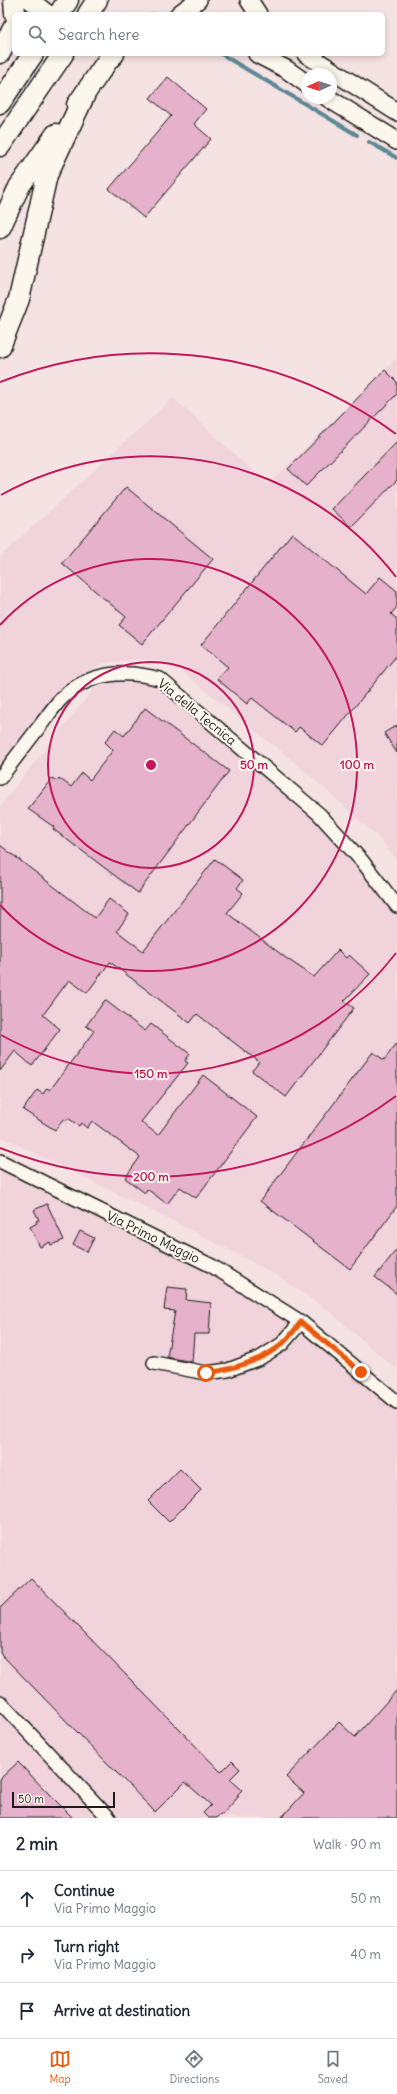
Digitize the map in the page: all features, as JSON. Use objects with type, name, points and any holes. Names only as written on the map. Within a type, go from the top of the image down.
[{"type":"highway","points":[[14,0],[15,12]]},
{"type":"highway","points":[[60,12],[68,0]]},
{"type":"highway","points":[[89,12],[97,0]]},
{"type":"highway","points":[[0,53],[12,31]]},
{"type":"highway","points":[[0,103],[32,56]]},
{"type":"highway","points":[[0,146],[62,56]]},
{"type":"highway","points":[[0,228],[19,186],[112,56]]},
{"type":"highway","points":[[0,347],[19,299],[48,175],[84,94]]},
{"type":"main road","points":[[30,0],[45,12]]},
{"type":"main road","points":[[182,12],[198,0]]},
{"type":"main road","points":[[249,0],[257,12]]},
{"type":"main road","points":[[262,56],[286,69],[301,80]]},
{"type":"main road","points":[[309,56],[397,112]]},
{"type":"main road","points":[[337,103],[397,140]]},
{"type":"street","name":"Via della Tecnica","points":[[0,778],[62,698],[77,686],[100,676],[119,672],[143,674],[160,679],[319,814],[362,861],[397,906]]},
{"type":"street","name":"Via Primo Maggio","points":[[0,1161],[212,1266],[301,1322],[397,1402]]},
{"type":"street","points":[[154,1363],[206,1373],[228,1370],[260,1358],[282,1344],[301,1322]]},
{"type":"street","points":[[0,1702],[109,1818]]},
{"type":"shaded area","points":[[397,358],[397,860],[379,838],[304,770],[180,670],[159,661],[137,659],[104,663],[81,674],[0,773],[0,557],[173,398],[268,485]]},
{"type":"shaded area","points":[[137,680],[155,681],[291,786],[364,852],[397,894],[397,1370],[330,1312],[278,1276],[211,1240],[0,1136],[0,806],[93,690],[108,683]]},
{"type":"shaded area","points":[[0,1159],[201,1258],[397,1397],[397,1818],[0,1818]]},
{"type":"building","points":[[168,77],[206,109],[194,124],[211,139],[144,218],[109,189],[171,116],[150,98]]},
{"type":"building","points":[[385,370],[397,382],[397,394],[306,486],[288,469]]},
{"type":"building","points":[[397,442],[397,480],[351,527],[332,509]]},
{"type":"building","points":[[126,487],[213,559],[142,644],[119,625],[126,617],[62,563]]},
{"type":"building","points":[[292,533],[366,594],[380,577],[397,591],[397,607],[391,614],[397,619],[397,655],[323,746],[299,727],[295,732],[252,698],[247,704],[217,679],[228,667],[201,645]]},
{"type":"building","points":[[145,708],[229,771],[138,893],[53,829],[54,827],[28,809],[52,778],[57,781],[59,778],[71,787],[82,773],[90,780],[113,750],[105,742],[115,729],[124,736]]},
{"type":"building","points":[[397,725],[397,753],[384,733]]},
{"type":"building","points":[[0,845],[95,918],[109,899],[129,914],[117,931],[143,951],[215,859],[243,880],[237,888],[243,893],[227,913],[286,958],[314,977],[338,950],[346,958],[349,955],[370,974],[344,1001],[354,1008],[286,1097],[252,1071],[259,1062],[197,1014],[190,1023],[110,962],[87,993],[69,980],[43,1015],[60,1029],[32,1066],[15,1051],[0,1071]]},
{"type":"building","points":[[105,1000],[145,1031],[151,1024],[190,1054],[185,1061],[188,1063],[141,1122],[158,1135],[203,1075],[257,1117],[196,1198],[180,1187],[167,1204],[147,1189],[145,1193],[125,1178],[140,1157],[92,1121],[87,1128],[81,1123],[79,1126],[68,1118],[66,1121],[63,1119],[55,1130],[23,1110],[37,1090],[43,1094],[47,1088],[50,1090],[94,1031],[86,1026]]},
{"type":"building","points":[[397,1043],[397,1206],[350,1269],[260,1201],[373,1052],[384,1060]]},
{"type":"building","points":[[47,1204],[64,1240],[51,1245],[50,1242],[40,1247],[30,1227],[39,1220],[34,1210]]},
{"type":"building","points":[[80,1231],[94,1238],[87,1252],[73,1245]]},
{"type":"building","points":[[397,1249],[397,1294],[375,1277]]},
{"type":"building","points":[[167,1287],[187,1289],[186,1300],[211,1303],[209,1334],[194,1334],[192,1362],[167,1357],[175,1311],[164,1310]]},
{"type":"building","points":[[180,1469],[201,1490],[169,1522],[148,1501]]},
{"type":"building","points":[[31,1578],[221,1772],[232,1761],[240,1769],[230,1779],[242,1790],[237,1795],[239,1796],[222,1815],[220,1814],[216,1818],[208,1818],[203,1813],[211,1805],[185,1782],[155,1812],[0,1653],[0,1608]]},
{"type":"building","points":[[397,1690],[397,1818],[281,1818],[304,1793],[286,1777],[339,1722],[355,1737]]},
{"type":"building","points":[[18,1762],[73,1818],[0,1818],[0,1779]]},
{"type":"waterway","points":[[224,56],[357,135]]},
{"type":"waterway","points":[[369,142],[397,158]]},
{"type":"route","points":[[206,1373],[228,1370],[260,1358],[282,1344],[301,1322],[361,1372]]}]
